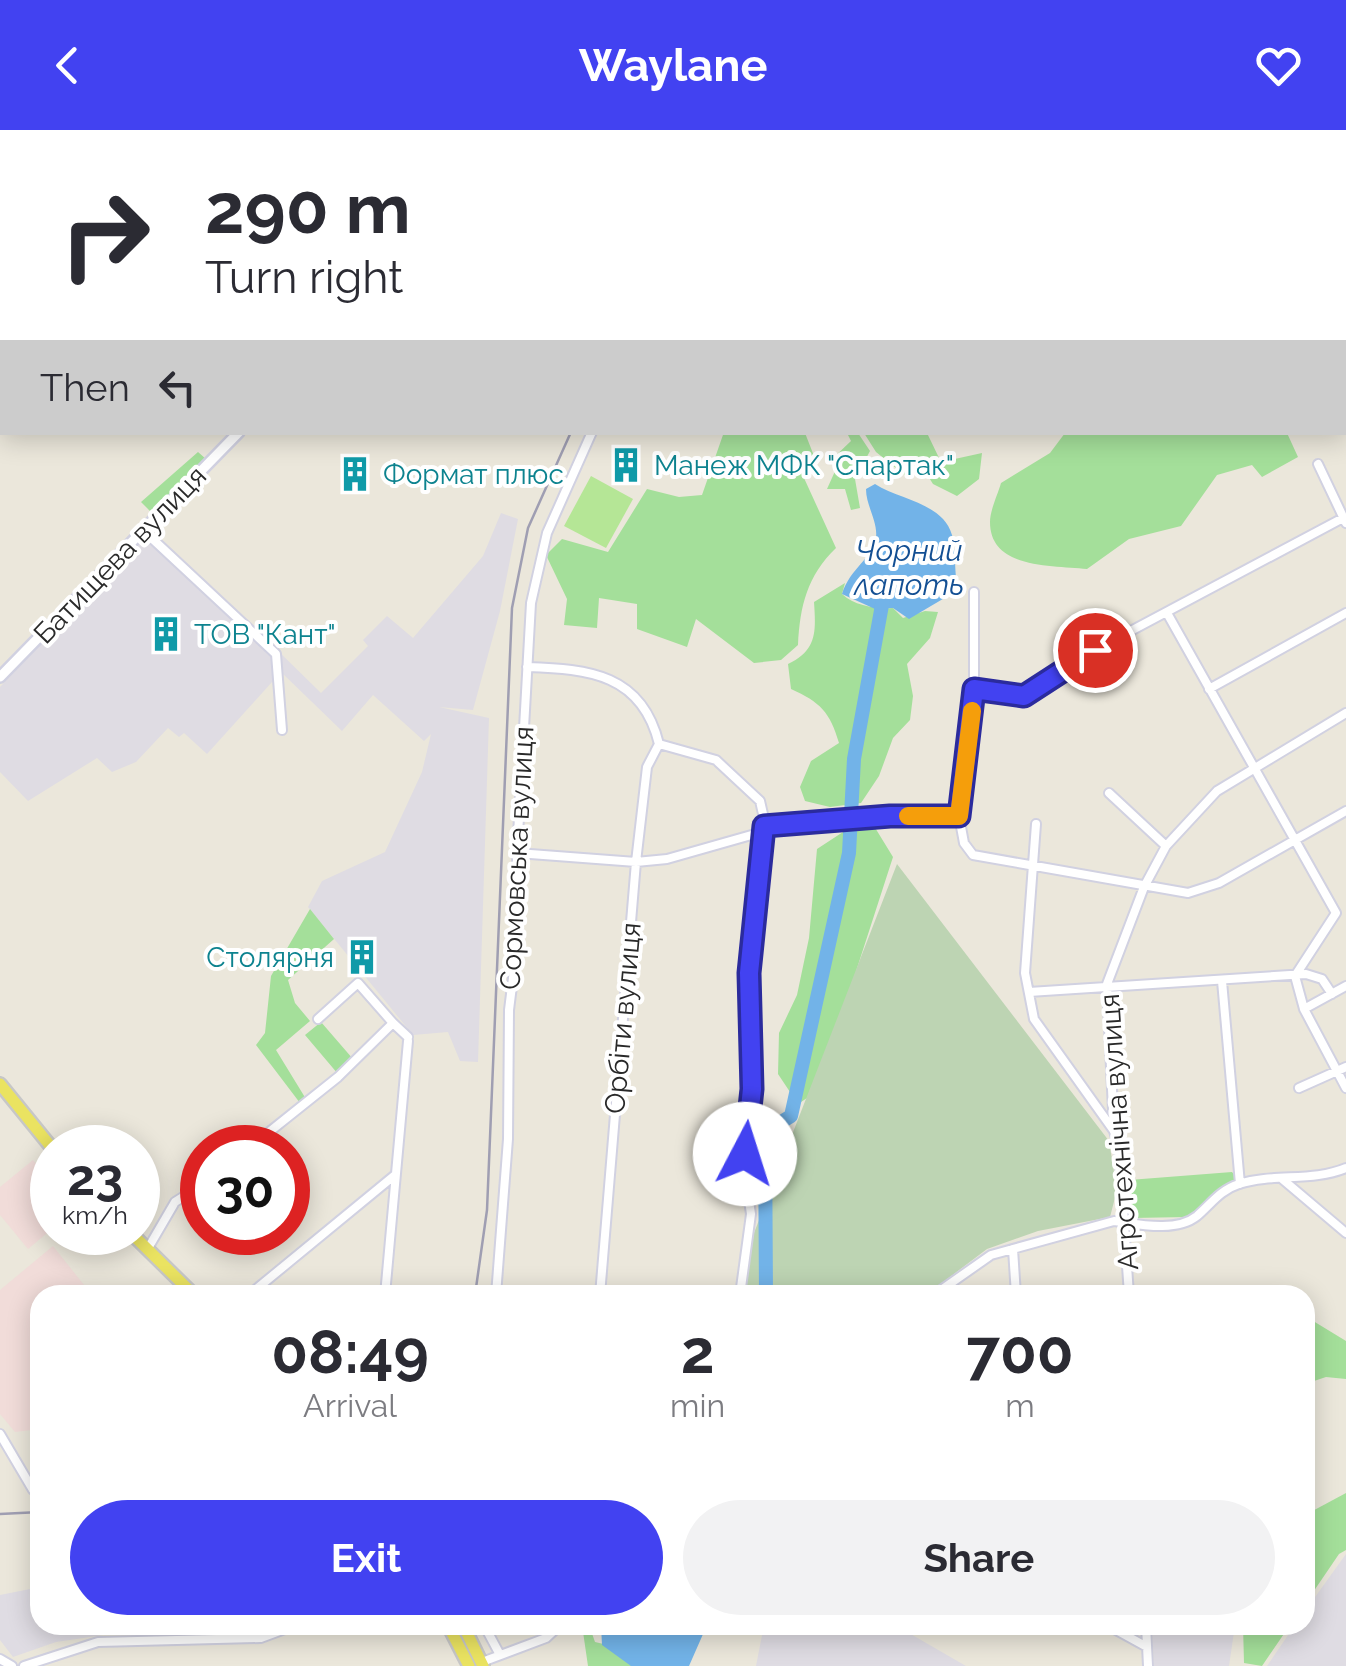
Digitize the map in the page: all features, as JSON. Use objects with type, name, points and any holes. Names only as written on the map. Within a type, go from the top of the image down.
[{"type":"main road","points":[[0,1084],[33,1125]]},
{"type":"main road","points":[[152,1255],[185,1285]]},
{"type":"main road","points":[[456,1635],[478,1665]]},
{"type":"main road","points":[[467,1635],[478,1665]]},
{"type":"street","name":"Батищева вулиця","points":[[0,677],[236,435]]},
{"type":"street","name":"Сормовська вулиця","points":[[497,1285],[508,1139],[509,1010],[518,938],[517,853],[527,667],[538,562],[591,435]]},
{"type":"street","points":[[974,689],[1014,697],[1033,692],[1095,650],[1344,520],[1340,503],[1318,464]]},
{"type":"street","points":[[144,532],[276,654],[282,730]]},
{"type":"street","points":[[974,592],[974,689],[960,812],[964,843],[980,858],[1188,893],[1204,890],[1346,811]]},
{"type":"street","points":[[1209,689],[1346,613]]},
{"type":"street","points":[[1167,614],[1336,913]]},
{"type":"street","points":[[527,667],[582,669],[630,690],[646,709],[660,744],[716,760],[760,801],[763,829],[749,973],[752,1089],[744,1174],[751,1214],[741,1285]]},
{"type":"street","name":"Агротехнічна вулиця","points":[[1128,1285],[1114,1131],[1107,984],[1144,887],[1166,846],[1211,795],[1346,714]]},
{"type":"street","name":"Орбіти вулиця","points":[[601,1285],[636,862],[648,766],[660,744]]},
{"type":"street","points":[[1110,793],[1166,846]]},
{"type":"street","points":[[517,853],[636,862],[666,858],[763,829],[960,812]]},
{"type":"street","points":[[1036,824],[1025,973],[1034,1019],[1047,1044],[1114,1131]]},
{"type":"street","points":[[1346,908],[1336,913],[1295,976],[1304,1009],[1342,1070],[1346,1088]]},
{"type":"street","points":[[1029,992],[1107,984],[1314,974],[1332,994]]},
{"type":"street","points":[[1222,980],[1240,1184]]},
{"type":"street","points":[[318,1019],[358,983],[408,1038],[385,1285]]},
{"type":"street","points":[[1304,1009],[1346,986]]},
{"type":"street","points":[[279,1125],[338,1077],[393,1023]]},
{"type":"street","points":[[1299,1088],[1342,1070]]},
{"type":"street","points":[[948,1285],[991,1255],[1114,1221],[1184,1223],[1222,1192],[1240,1184],[1318,1176],[1346,1168]]},
{"type":"street","points":[[260,1285],[395,1175]]},
{"type":"street","points":[[1281,1177],[1346,1233]]},
{"type":"street","points":[[160,1228],[180,1199]]},
{"type":"street","points":[[1013,1249],[1015,1285]]},
{"type":"street","points":[[0,1434],[30,1485]]},
{"type":"street","points":[[24,1666],[98,1642],[269,1635]]},
{"type":"street","points":[[489,1635],[499,1653]]},
{"type":"street","points":[[478,1665],[549,1635]]},
{"type":"street","points":[[1126,1635],[1147,1647]]},
{"type":"street","points":[[1146,1635],[1148,1666]]},
{"type":"street","points":[[0,1659],[12,1666]]},
{"type":"shaded area","points":[[501,513],[518,519],[500,611],[473,710],[439,707],[489,718],[478,1062],[460,1061],[448,1032],[413,1035],[308,907],[322,881],[385,852],[422,772],[431,734],[424,741],[373,695],[342,731],[281,672],[207,754],[184,733],[179,737],[168,728],[136,762],[112,772],[97,758],[28,801],[0,772],[0,687],[143,538],[263,647],[269,642],[321,693],[368,646],[363,640],[387,616],[413,638],[483,556]]},
{"type":"shaded area","points":[[30,1162],[28,1249],[0,1215],[0,1187]]},
{"type":"shaded area","points":[[42,1255],[60,1255],[84,1285],[30,1285],[30,1430],[15,1432],[0,1414],[0,1290]]},
{"type":"shaded area","points":[[1346,1554],[1346,1666],[1267,1666],[1288,1635],[1315,1635],[1315,1597]]},
{"type":"shaded area","points":[[30,1589],[30,1635],[103,1635],[56,1642],[13,1657],[0,1640],[0,1595]]},
{"type":"shaded area","points":[[762,1635],[912,1635],[966,1666],[756,1666]]},
{"type":"shaded area","points":[[1152,1635],[1234,1635],[1229,1666],[1154,1666]]},
{"type":"green space","points":[[723,435],[806,435],[816,461],[804,478],[836,548],[818,569],[807,592],[798,645],[781,660],[754,663],[696,619],[687,647],[637,629],[637,604],[599,598],[597,628],[564,625],[567,599],[546,555],[562,539],[608,552],[647,489],[679,497],[702,495]]},
{"type":"green space","points":[[848,435],[859,435],[870,451],[855,479],[860,508],[851,510],[845,489],[827,489],[836,469],[831,460],[851,441]]},
{"type":"green space","points":[[865,435],[928,435],[941,462],[982,453],[979,479],[957,496],[933,484],[921,465],[907,477],[876,452]]},
{"type":"green space","points":[[1064,435],[1288,435],[1298,457],[1262,477],[1252,465],[1217,475],[1181,526],[1129,539],[1087,569],[1026,562],[1001,549],[993,538],[990,522],[1001,483],[1050,453]]},
{"type":"green space","points":[[198,452],[206,459],[153,514],[141,502]]},
{"type":"green space","points":[[591,476],[633,499],[606,548],[564,526]]},
{"type":"green space","points":[[845,583],[842,594],[847,598],[866,606],[893,608],[903,618],[925,611],[938,612],[930,638],[907,664],[913,696],[910,720],[893,738],[879,776],[861,803],[830,807],[805,801],[800,787],[811,761],[839,743],[822,709],[791,689],[788,664],[805,653],[813,639],[814,602]]},
{"type":"green space","points":[[874,826],[893,857],[849,993],[807,1098],[798,1104],[778,1074],[779,1033],[797,995],[809,938],[817,849],[843,832]]},
{"type":"green space","points":[[897,864],[1109,1141],[1117,1190],[1110,1217],[1038,1231],[987,1249],[939,1285],[746,1285],[754,1233]]},
{"type":"green space","points":[[310,909],[334,939],[288,980],[295,1003],[310,1021],[276,1050],[306,1099],[300,1103],[256,1045],[265,1033],[271,976]]},
{"type":"green space","points":[[321,1022],[353,1059],[338,1074],[305,1035]]},
{"type":"green space","points":[[1232,1172],[1238,1180],[1187,1217],[1132,1218],[1129,1180]]},
{"type":"green space","points":[[1315,1322],[1346,1341],[1346,1379],[1326,1377],[1315,1381]]},
{"type":"green space","points":[[1346,1493],[1346,1550],[1339,1554],[1315,1589],[1315,1510]]},
{"type":"green space","points":[[583,1635],[593,1635],[595,1642],[612,1646],[637,1666],[588,1666]]},
{"type":"green space","points":[[1243,1635],[1283,1635],[1262,1666],[1244,1663]]},
{"type":"water","name":"Чорний лапоть","points":[[875,484],[930,509],[947,524],[952,535],[958,590],[909,619],[893,608],[875,609],[842,594],[874,545],[875,526],[866,489]]},
{"type":"water","points":[[602,1635],[703,1635],[689,1666],[631,1666],[602,1645]]},
{"type":"waterway","points":[[766,1285],[765,1132],[791,1116],[849,853],[854,759],[884,594]]},
{"type":"railway","points":[[476,1285],[487,1210],[512,608],[528,528],[570,435]]},
{"type":"railway","points":[[0,1514],[30,1512]]},
{"type":"slow traffic","points":[[908,816],[959,816],[972,711]]},
{"type":"place","name":"Манеж МФК \"Спартак\"","points":[[626,465]]},
{"type":"place","name":"Формат плюс","points":[[355,474]]},
{"type":"place","name":"ТОВ \"Кант\"","points":[[166,634]]},
{"type":"place","name":"Столярня","points":[[362,957]]},
{"type":"route","points":[[745,1154],[752,1089],[749,973],[764,826],[890,816],[959,816],[974,689],[1024,696],[1095,650]]}]
